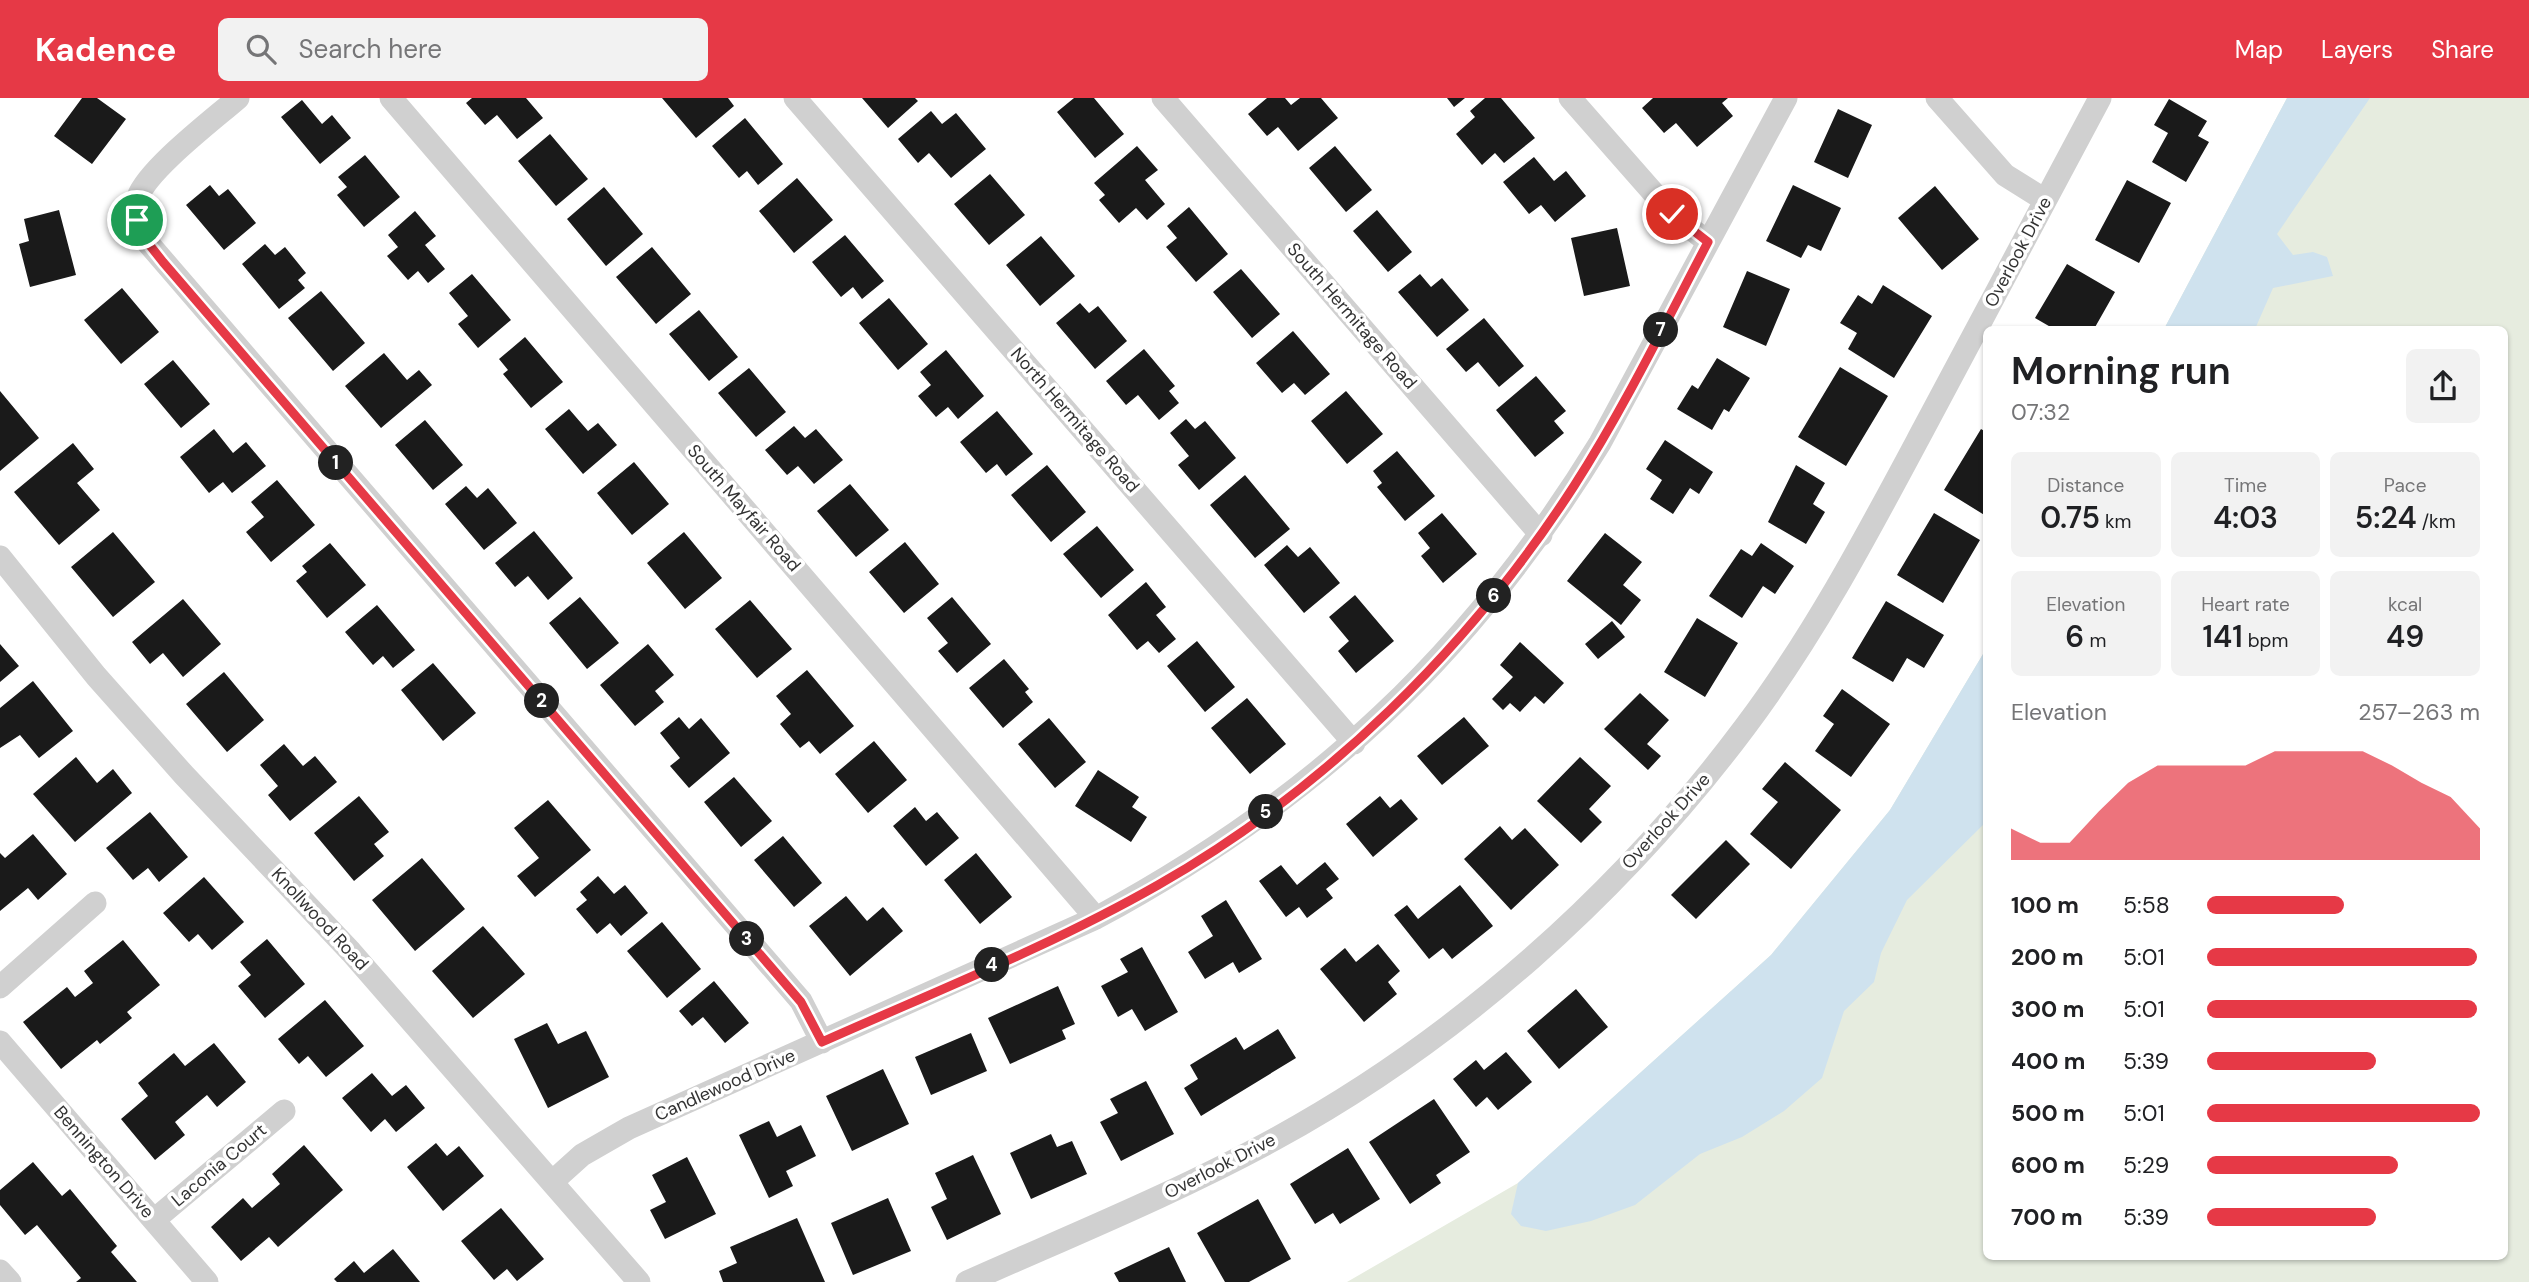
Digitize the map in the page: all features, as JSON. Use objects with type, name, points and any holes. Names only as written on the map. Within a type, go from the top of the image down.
[{"type":"street","points":[[238,98],[149,177],[138,197],[137,220],[148,243],[801,1002],[822,1042]]},
{"type":"street","name":"South Mayfair Road","points":[[391,98],[1096,918]]},
{"type":"street","name":"North Hermitage Road","points":[[795,98],[1354,743]]},
{"type":"street","name":"South Hermitage Road","points":[[1163,98],[1541,535]]},
{"type":"street","points":[[1570,98],[1672,214],[1708,242]]},
{"type":"street","name":"Candlewood Drive","points":[[552,1182],[604,1140],[1096,918],[1160,884],[1224,843],[1354,743],[1426,674],[1479,617],[1541,535],[1600,443],[1786,98]]},
{"type":"street","points":[[1937,98],[2005,175],[2045,201]]},
{"type":"street","name":"Overlook Drive","points":[[967,1282],[1182,1186],[1277,1138],[1437,1033],[1508,978],[1591,902],[1694,793],[1747,724],[1805,639],[1856,555],[2100,98]]},
{"type":"street","name":"Knollwood Road","points":[[0,557],[166,755],[351,952],[639,1282]]},
{"type":"street","points":[[0,988],[95,903]]},
{"type":"street","name":"Bennington Drive","points":[[0,1042],[154,1220],[201,1280]]},
{"type":"street","name":"Laconia Court","points":[[154,1220],[284,1111]]},
{"type":"street","points":[[0,1271],[10,1282]]},
{"type":"shaded area","points":[[2287,98],[2529,98],[2529,1282],[1347,1282],[1518,1183],[1771,955],[1890,810],[1983,654],[1983,1260],[2508,1260],[2508,326],[2166,326]]},
{"type":"water","points":[[2287,98],[2370,98],[2277,234],[2293,255],[2313,252],[2327,257],[2333,276],[2273,288],[2256,326],[2166,326]]},
{"type":"water","points":[[1983,654],[1983,825],[1907,900],[1881,953],[1874,982],[1844,1011],[1822,1078],[1784,1111],[1742,1137],[1700,1154],[1635,1205],[1591,1221],[1546,1231],[1521,1226],[1511,1214],[1518,1183],[1771,955],[1890,810]]},
{"type":"building","points":[[82,98],[97,98],[126,119],[92,164],[54,136]]},
{"type":"building","points":[[472,98],[526,98],[543,118],[517,139],[497,115],[485,125],[466,103]]},
{"type":"building","points":[[662,98],[728,98],[734,106],[696,138]]},
{"type":"building","points":[[862,98],[915,98],[918,101],[888,128]]},
{"type":"building","points":[[1074,98],[1094,98],[1124,134],[1095,158],[1057,112]]},
{"type":"building","points":[[1267,98],[1285,98],[1291,105],[1300,98],[1321,98],[1338,118],[1298,151],[1278,127],[1267,136],[1248,114]]},
{"type":"building","points":[[1447,98],[1465,98],[1454,107]]},
{"type":"building","points":[[1485,98],[1501,98],[1535,138],[1504,163],[1495,153],[1482,165],[1456,134],[1475,117],[1470,111]]},
{"type":"building","points":[[1653,98],[1728,98],[1722,103],[1733,116],[1697,147],[1676,123],[1664,133],[1642,108]]},
{"type":"building","points":[[2169,99],[2207,121],[2198,136],[2209,142],[2186,182],[2152,162],[2168,133],[2154,125]]},
{"type":"building","points":[[302,100],[322,124],[332,115],[351,138],[320,164],[281,117]]},
{"type":"building","points":[[1838,109],[1872,125],[1848,178],[1814,162]]},
{"type":"building","points":[[931,111],[942,124],[956,113],[986,149],[951,178],[929,153],[918,163],[898,139]]},
{"type":"building","points":[[745,118],[783,164],[758,185],[747,171],[739,178],[712,146]]},
{"type":"building","points":[[550,134],[588,179],[556,206],[518,161]]},
{"type":"building","points":[[1137,146],[1158,170],[1145,180],[1165,204],[1147,220],[1136,208],[1119,223],[1099,200],[1105,195],[1094,183]]},
{"type":"building","points":[[1335,146],[1372,190],[1346,212],[1309,168]]},
{"type":"building","points":[[365,155],[400,197],[364,227],[337,195],[347,187],[338,177]]},
{"type":"building","points":[[1534,157],[1554,181],[1566,171],[1586,196],[1555,222],[1541,205],[1529,214],[1503,182]]},
{"type":"building","points":[[990,174],[1025,215],[989,245],[954,204]]},
{"type":"building","points":[[797,178],[833,220],[794,253],[759,211]]},
{"type":"building","points":[[2127,180],[2171,203],[2139,263],[2095,240]]},
{"type":"building","points":[[210,185],[219,196],[228,189],[256,223],[224,250],[186,205]]},
{"type":"building","points":[[1793,185],[1841,208],[1821,251],[1808,245],[1801,258],[1766,241]]},
{"type":"building","points":[[1935,186],[1979,239],[1942,270],[1898,218]]},
{"type":"building","points":[[604,187],[643,234],[606,266],[567,219]]},
{"type":"building","points":[[1189,207],[1228,254],[1196,282],[1166,247],[1177,238],[1167,226]]},
{"type":"building","points":[[59,210],[76,275],[30,287],[19,244],[29,241],[24,219]]},
{"type":"building","points":[[1377,210],[1412,252],[1388,272],[1353,231]]},
{"type":"building","points":[[415,211],[436,236],[425,245],[445,269],[428,283],[418,271],[408,280],[387,256],[398,247],[388,235]]},
{"type":"building","points":[[1617,228],[1630,286],[1584,296],[1571,238]]},
{"type":"building","points":[[845,235],[884,281],[862,299],[853,287],[841,297],[812,262]]},
{"type":"building","points":[[1041,236],[1075,276],[1040,306],[1006,265]]},
{"type":"building","points":[[265,244],[275,255],[285,247],[306,273],[298,280],[305,288],[279,309],[242,264]]},
{"type":"building","points":[[652,247],[691,294],[656,324],[616,277]]},
{"type":"building","points":[[2067,264],[2115,292],[2096,326],[2049,326],[2035,318]]},
{"type":"building","points":[[1241,269],[1280,314],[1252,338],[1213,292]]},
{"type":"building","points":[[1747,271],[1790,289],[1766,346],[1723,327]]},
{"type":"building","points":[[472,274],[511,320],[478,348],[458,324],[468,316],[449,293]]},
{"type":"building","points":[[1420,274],[1431,287],[1442,278],[1469,310],[1437,337],[1398,292]]},
{"type":"building","points":[[1883,285],[1932,316],[1894,378],[1848,349],[1857,333],[1840,323],[1858,295],[1872,304]]},
{"type":"building","points":[[122,288],[159,332],[121,364],[84,320]]},
{"type":"building","points":[[321,291],[365,343],[333,371],[288,318]]},
{"type":"building","points":[[889,298],[928,344],[898,370],[859,323]]},
{"type":"building","points":[[1080,303],[1089,313],[1098,306],[1127,341],[1095,369],[1056,323]]},
{"type":"building","points":[[699,310],[738,357],[709,381],[669,334]]},
{"type":"building","points":[[1484,318],[1524,366],[1499,387],[1478,362],[1466,372],[1446,349]]},
{"type":"building","points":[[1293,331],[1330,374],[1305,395],[1294,383],[1282,393],[1256,363]]},
{"type":"building","points":[[525,337],[563,382],[531,408],[503,374],[508,370],[499,359]]},
{"type":"building","points":[[1144,349],[1175,386],[1169,391],[1179,403],[1159,420],[1138,395],[1126,405],[1106,381]]},
{"type":"building","points":[[946,350],[984,396],[958,419],[948,407],[936,417],[918,396],[931,385],[920,372]]},
{"type":"building","points":[[384,353],[407,380],[419,370],[432,385],[381,428],[345,386]]},
{"type":"building","points":[[1717,358],[1750,378],[1729,412],[1724,409],[1712,430],[1677,409],[1692,385],[1698,389]]},
{"type":"building","points":[[173,360],[210,404],[181,428],[144,384]]},
{"type":"building","points":[[1840,367],[1888,396],[1846,466],[1798,437]]},
{"type":"building","points":[[749,368],[786,412],[756,437],[718,393]]},
{"type":"building","points":[[1536,376],[1566,411],[1554,421],[1564,433],[1535,457],[1496,410]]},
{"type":"building","points":[[0,391],[39,438],[0,471]]},
{"type":"building","points":[[1346,391],[1383,434],[1347,464],[1311,421]]},
{"type":"building","points":[[569,409],[588,431],[598,423],[617,445],[583,474],[545,429]]},
{"type":"building","points":[[997,411],[1033,454],[1006,476],[997,464],[986,473],[960,442]]},
{"type":"building","points":[[1186,419],[1195,429],[1205,421],[1236,458],[1199,490],[1178,465],[1189,456],[1170,433]]},
{"type":"building","points":[[425,420],[463,465],[433,490],[395,445]]},
{"type":"building","points":[[794,426],[805,438],[816,429],[843,460],[814,484],[798,466],[787,475],[765,450]]},
{"type":"building","points":[[214,429],[233,453],[246,442],[266,466],[232,493],[223,482],[209,493],[180,457]]},
{"type":"building","points":[[1981,429],[1983,430],[1983,514],[1944,490]]},
{"type":"building","points":[[1665,440],[1713,472],[1699,494],[1690,488],[1673,514],[1650,499],[1662,480],[1646,469]]},
{"type":"building","points":[[73,443],[94,469],[77,483],[100,510],[59,545],[14,492]]},
{"type":"building","points":[[1397,451],[1435,496],[1405,521],[1377,487],[1382,483],[1373,471]]},
{"type":"building","points":[[634,462],[669,504],[632,535],[597,493]]},
{"type":"building","points":[[1047,465],[1086,512],[1051,542],[1011,495]]},
{"type":"building","points":[[1796,465],[1825,483],[1813,504],[1825,512],[1806,544],[1768,522]]},
{"type":"building","points":[[1245,475],[1290,529],[1255,558],[1210,505]]},
{"type":"building","points":[[277,480],[315,525],[271,562],[246,532],[264,517],[251,502]]},
{"type":"building","points":[[850,484],[889,530],[856,557],[817,511]]},
{"type":"building","points":[[466,486],[477,498],[488,488],[517,523],[484,550],[445,504]]},
{"type":"building","points":[[1442,513],[1477,554],[1443,583],[1421,556],[1430,548],[1418,533]]},
{"type":"building","points":[[1934,513],[1980,540],[1943,603],[1897,575]]},
{"type":"building","points":[[1097,526],[1134,570],[1101,598],[1063,554]]},
{"type":"building","points":[[534,531],[573,578],[548,600],[528,576],[515,587],[495,563]]},
{"type":"building","points":[[113,532],[155,582],[113,617],[71,567]]},
{"type":"building","points":[[684,532],[722,578],[685,609],[647,563]]},
{"type":"building","points":[[1605,533],[1642,562],[1623,585],[1641,600],[1621,625],[1567,581]]},
{"type":"building","points":[[905,542],[939,584],[904,613],[869,572]]},
{"type":"building","points":[[330,543],[366,585],[327,618],[296,581],[307,572],[302,566]]},
{"type":"building","points":[[1761,543],[1794,566],[1775,594],[1763,586],[1742,618],[1709,596],[1741,549],[1752,556]]},
{"type":"building","points":[[1287,545],[1298,557],[1310,547],[1340,583],[1304,613],[1264,565]]},
{"type":"building","points":[[1146,582],[1166,607],[1156,615],[1176,639],[1159,653],[1148,641],[1137,650],[1108,615]]},
{"type":"building","points":[[1355,595],[1394,641],[1356,673],[1338,651],[1349,641],[1329,617]]},
{"type":"building","points":[[580,597],[619,643],[587,669],[549,623]]},
{"type":"building","points":[[952,597],[991,644],[957,673],[938,651],[948,643],[927,618]]},
{"type":"building","points":[[183,599],[221,644],[183,677],[163,653],[150,664],[132,642]]},
{"type":"building","points":[[750,600],[792,649],[757,678],[715,629]]},
{"type":"building","points":[[1886,601],[1944,635],[1924,668],[1907,658],[1893,682],[1852,658]]},
{"type":"building","points":[[377,605],[415,650],[393,668],[383,656],[373,665],[345,632]]},
{"type":"building","points":[[1697,618],[1738,643],[1705,697],[1664,672]]},
{"type":"building","points":[[1612,621],[1625,637],[1598,659],[1585,644]]},
{"type":"building","points":[[1197,641],[1235,687],[1205,712],[1167,666]]},
{"type":"building","points":[[1520,642],[1564,683],[1544,704],[1535,696],[1520,712],[1510,703],[1503,710],[1492,699],[1513,677],[1500,665]]},
{"type":"building","points":[[0,644],[19,666],[0,682]]},
{"type":"building","points":[[648,644],[674,675],[655,691],[664,702],[635,726],[600,685]]},
{"type":"building","points":[[1004,659],[1029,689],[1025,692],[1033,702],[1003,728],[969,688]]},
{"type":"building","points":[[433,663],[476,713],[443,741],[401,690]]},
{"type":"building","points":[[807,670],[854,726],[820,754],[809,741],[800,748],[780,724],[791,714],[776,696]]},
{"type":"building","points":[[224,672],[264,720],[227,752],[186,704]]},
{"type":"building","points":[[33,681],[73,731],[39,758],[20,735],[0,748],[0,708]]},
{"type":"building","points":[[1842,689],[1890,724],[1851,777],[1815,751],[1834,724],[1823,716]]},
{"type":"building","points":[[1640,693],[1669,720],[1647,744],[1661,756],[1648,770],[1604,729]]},
{"type":"building","points":[[1247,698],[1286,744],[1250,774],[1211,728]]},
{"type":"building","points":[[679,717],[689,729],[701,718],[730,753],[689,788],[670,766],[680,758],[660,733]]},
{"type":"building","points":[[1464,717],[1489,746],[1442,785],[1417,756]]},
{"type":"building","points":[[1049,718],[1086,762],[1055,788],[1018,744]]},
{"type":"building","points":[[874,741],[907,780],[868,813],[835,774]]},
{"type":"building","points":[[284,744],[303,766],[315,756],[337,782],[290,821],[268,795],[278,786],[260,765]]},
{"type":"building","points":[[76,757],[97,783],[113,769],[132,793],[75,842],[33,794]]},
{"type":"building","points":[[1580,757],[1611,786],[1589,809],[1602,822],[1581,843],[1537,801]]},
{"type":"building","points":[[1785,762],[1841,810],[1791,869],[1750,834],[1778,802],[1762,789]]},
{"type":"building","points":[[1098,770],[1139,797],[1132,807],[1147,817],[1131,842],[1075,806]]},
{"type":"building","points":[[734,777],[772,821],[741,847],[704,802]]},
{"type":"building","points":[[359,796],[389,832],[374,844],[384,856],[354,881],[314,833]]},
{"type":"building","points":[[1380,796],[1390,808],[1401,799],[1418,819],[1373,857],[1346,824]]},
{"type":"building","points":[[548,800],[591,850],[535,897],[517,876],[539,858],[514,828]]},
{"type":"building","points":[[915,807],[926,821],[937,812],[959,838],[926,866],[893,826]]},
{"type":"building","points":[[150,812],[188,857],[159,882],[148,868],[133,880],[106,848]]},
{"type":"building","points":[[1500,826],[1512,840],[1525,828],[1559,865],[1511,910],[1464,859]]},
{"type":"building","points":[[33,834],[67,874],[38,900],[28,888],[0,911],[0,853],[5,858]]},
{"type":"building","points":[[783,836],[822,883],[794,907],[754,860]]},
{"type":"building","points":[[1726,840],[1750,864],[1696,919],[1671,895]]},
{"type":"building","points":[[976,853],[1012,897],[980,924],[944,880]]},
{"type":"building","points":[[422,858],[465,909],[415,951],[372,900]]},
{"type":"building","points":[[1325,862],[1339,879],[1326,889],[1333,898],[1307,918],[1299,907],[1286,917],[1259,881],[1281,865],[1297,885]]},
{"type":"building","points":[[598,876],[614,894],[625,885],[648,913],[621,936],[610,923],[597,934],[576,909],[587,900],[580,892]]},
{"type":"building","points":[[204,877],[244,922],[212,950],[198,934],[189,942],[163,913]]},
{"type":"building","points":[[1460,885],[1493,926],[1452,959],[1443,948],[1429,959],[1394,915],[1407,905],[1418,919]]},
{"type":"building","points":[[846,896],[867,921],[883,907],[903,931],[850,976],[809,926]]},
{"type":"building","points":[[1226,900],[1262,959],[1239,973],[1233,962],[1205,979],[1188,952],[1213,936],[1201,916]]},
{"type":"building","points":[[662,922],[701,969],[667,998],[627,951]]},
{"type":"building","points":[[483,926],[525,974],[473,1018],[432,971]]},
{"type":"building","points":[[267,939],[305,984],[265,1018],[238,986],[251,975],[240,962]]},
{"type":"building","points":[[123,940],[160,985],[127,1012],[132,1018],[100,1044],[97,1040],[61,1069],[23,1022],[67,987],[75,997],[93,983],[84,971]]},
{"type":"building","points":[[1378,944],[1400,971],[1388,982],[1397,994],[1364,1022],[1320,969],[1345,948],[1356,962]]},
{"type":"building","points":[[1142,947],[1178,1012],[1145,1031],[1132,1009],[1118,1017],[1101,986],[1128,972],[1120,959]]},
{"type":"building","points":[[714,981],[749,1023],[725,1043],[703,1017],[692,1026],[679,1011]]},
{"type":"building","points":[[1058,986],[1075,1024],[1062,1030],[1066,1039],[1010,1064],[988,1018]]},
{"type":"building","points":[[1576,989],[1608,1027],[1559,1069],[1527,1031]]},
{"type":"building","points":[[325,1000],[364,1046],[326,1077],[308,1056],[299,1064],[278,1039]]},
{"type":"building","points":[[547,1023],[558,1044],[586,1031],[609,1077],[548,1108],[514,1039]]},
{"type":"building","points":[[1278,1029],[1296,1058],[1201,1116],[1184,1088],[1198,1079],[1190,1065],[1236,1037],[1244,1050]]},
{"type":"building","points":[[971,1033],[987,1071],[931,1095],[915,1057]]},
{"type":"building","points":[[214,1043],[246,1082],[217,1107],[207,1095],[175,1122],[185,1135],[155,1160],[121,1119],[148,1096],[138,1083],[174,1053],[185,1066]]},
{"type":"building","points":[[1506,1052],[1532,1082],[1498,1110],[1487,1097],[1476,1107],[1453,1079],[1476,1060],[1484,1070]]},
{"type":"building","points":[[883,1069],[909,1124],[852,1151],[826,1096]]},
{"type":"building","points":[[372,1073],[392,1096],[406,1085],[425,1108],[396,1132],[385,1119],[371,1132],[342,1098]]},
{"type":"building","points":[[1146,1081],[1174,1134],[1121,1161],[1100,1122],[1118,1113],[1110,1099]]},
{"type":"building","points":[[1434,1099],[1470,1152],[1436,1175],[1441,1183],[1410,1204],[1369,1142]]},
{"type":"building","points":[[769,1121],[777,1137],[801,1125],[816,1156],[786,1171],[793,1186],[769,1198],[739,1135]]},
{"type":"building","points":[[1051,1134],[1057,1147],[1072,1141],[1087,1174],[1031,1199],[1010,1153]]},
{"type":"building","points":[[436,1143],[447,1156],[459,1146],[484,1176],[443,1211],[407,1167]]},
{"type":"building","points":[[304,1145],[343,1190],[278,1247],[269,1237],[241,1261],[211,1227],[243,1198],[252,1208],[280,1184],[272,1174]]},
{"type":"building","points":[[1348,1148],[1380,1199],[1340,1224],[1333,1213],[1315,1224],[1290,1184]]},
{"type":"building","points":[[973,1155],[1001,1214],[947,1240],[931,1207],[947,1199],[935,1173]]},
{"type":"building","points":[[687,1157],[716,1214],[665,1239],[650,1210],[666,1202],[652,1175]]},
{"type":"building","points":[[33,1162],[62,1196],[70,1189],[117,1246],[111,1252],[137,1282],[76,1282],[81,1278],[37,1225],[25,1235],[0,1205],[0,1190]]},
{"type":"building","points":[[888,1198],[911,1251],[853,1275],[831,1223]]},
{"type":"building","points":[[1258,1199],[1291,1259],[1249,1282],[1225,1282],[1197,1233]]},
{"type":"building","points":[[501,1208],[544,1259],[517,1281],[507,1269],[494,1280],[461,1241]]},
{"type":"building","points":[[797,1218],[825,1282],[723,1282],[719,1271],[737,1263],[730,1247]]},
{"type":"building","points":[[1169,1247],[1186,1282],[1119,1282],[1114,1273]]},
{"type":"building","points":[[393,1249],[420,1282],[337,1282],[334,1279],[354,1261],[364,1273]]},
{"type":"route","points":[[137,220],[148,243],[163,262],[801,1002],[822,1042],[1096,918],[1160,884],[1224,843],[1286,798],[1391,709],[1479,617],[1541,535],[1600,443],[1708,242],[1672,214]]}]
